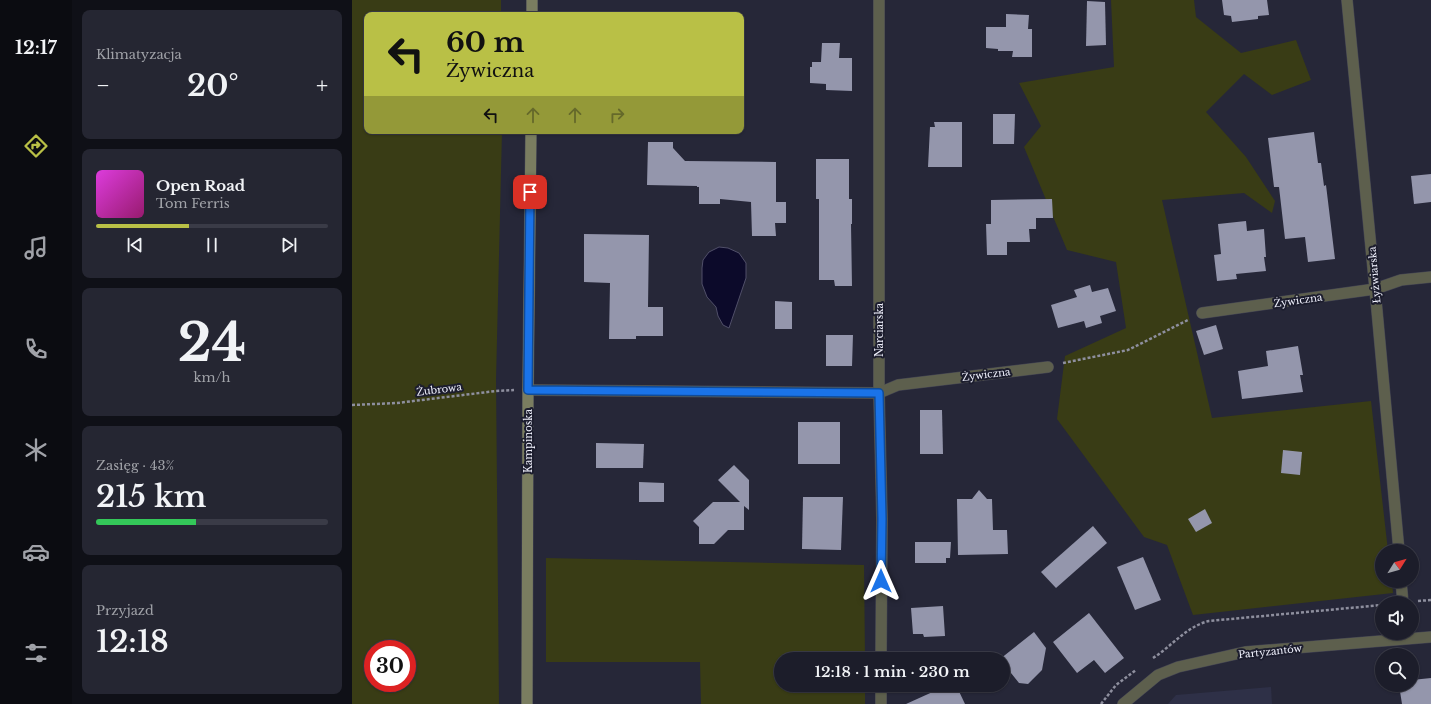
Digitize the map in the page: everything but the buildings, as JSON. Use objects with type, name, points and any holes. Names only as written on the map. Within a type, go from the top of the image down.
[{"type":"main road","points":[[532,0],[532,12]]},
{"type":"main road","name":"Kampinoska","points":[[527,704],[531,134]]},
{"type":"street","name":"Narciarska","points":[[879,0],[879,393],[882,519],[881,652]]},
{"type":"street","name":"Łyżwiarska","points":[[1347,0],[1398,544]]},
{"type":"street","name":"Żywiczna","points":[[1202,313],[1375,289],[1400,280],[1431,276]]},
{"type":"street","name":"Żywiczna","points":[[528,390],[879,393],[898,385],[1048,367]]},
{"type":"street","name":"Partyzantów","points":[[1419,636],[1431,637]]},
{"type":"street","name":"Partyzantów","points":[[1123,704],[1158,675],[1178,666],[1245,652],[1375,639]]},
{"type":"street","points":[[881,692],[881,704]]},
{"type":"path","points":[[1048,367],[1128,350],[1202,313]]},
{"type":"path","name":"Żubrowa","points":[[352,406],[397,403],[496,390],[528,390]]},
{"type":"path","points":[[1150,661],[1167,649],[1192,627],[1200,623],[1375,606]]},
{"type":"path","points":[[1101,704],[1116,685],[1138,669]]},
{"type":"shaded area","points":[[719,247],[728,248],[739,253],[746,263],[746,278],[729,328],[723,325],[718,316],[716,307],[707,297],[702,284],[703,260],[709,252]]},
{"type":"shaded area","points":[[1271,687],[1272,704],[1168,704],[1176,695]]},
{"type":"green space","points":[[352,0],[501,0],[501,12],[364,12],[364,134],[502,134],[496,380],[499,704],[352,704]]},
{"type":"green space","points":[[1111,0],[1194,0],[1196,17],[1241,53],[1296,40],[1311,80],[1272,95],[1244,74],[1206,112],[1246,157],[1275,201],[1272,213],[1244,193],[1162,200],[1212,418],[1371,401],[1387,544],[1375,544],[1375,588],[1393,588],[1393,593],[1193,615],[1167,545],[1144,537],[1057,419],[1065,356],[1126,328],[1116,262],[1067,250],[1024,147],[1041,126],[1019,83],[1114,67]]},
{"type":"green space","points":[[546,558],[864,565],[865,652],[774,652],[774,692],[865,692],[865,704],[701,704],[700,662],[546,662]]},
{"type":"route","points":[[530,192],[528,390],[879,393],[882,519],[881,581]]}]
